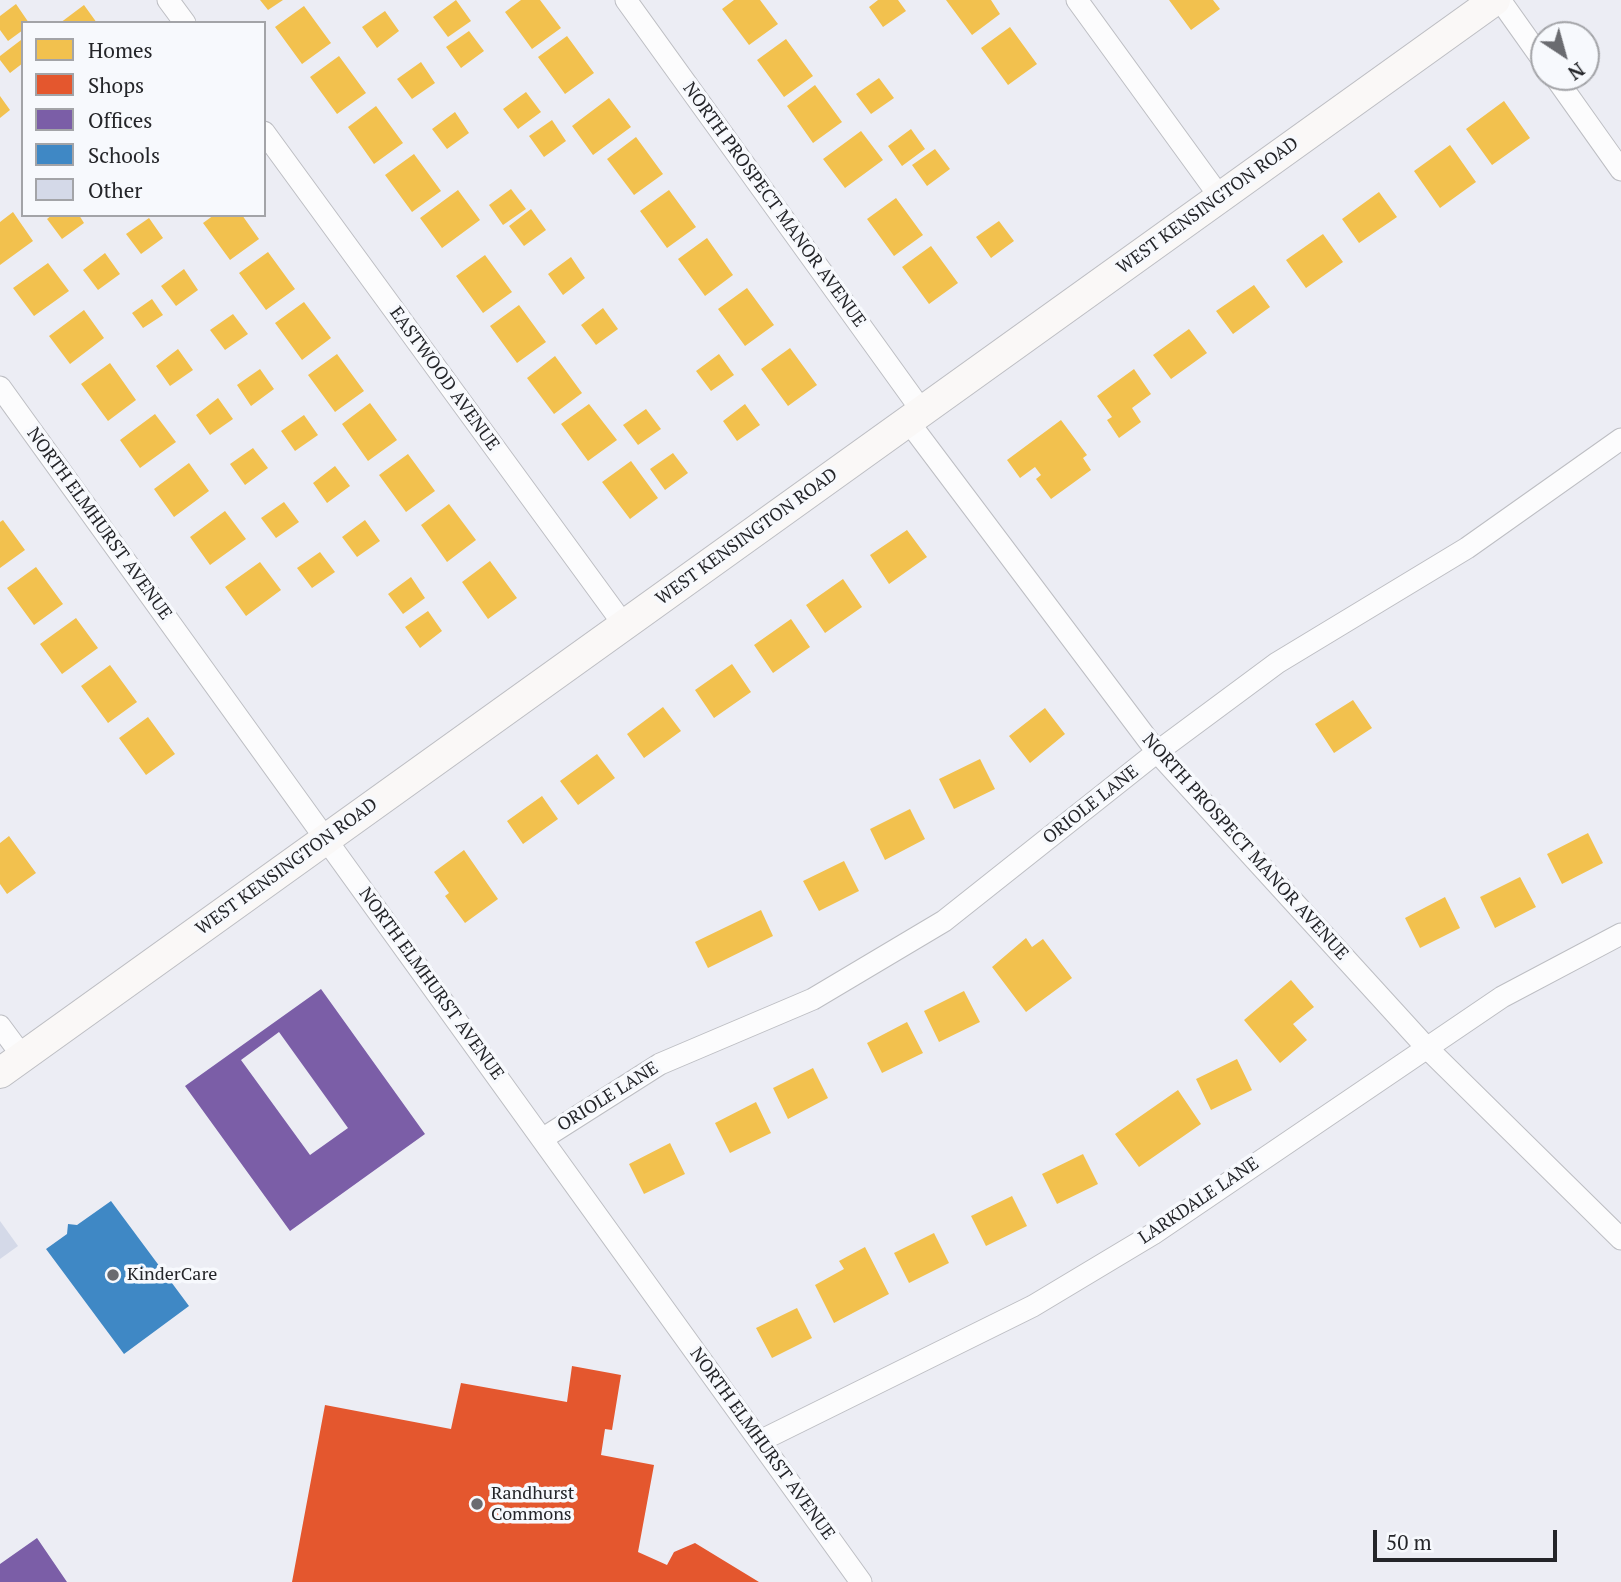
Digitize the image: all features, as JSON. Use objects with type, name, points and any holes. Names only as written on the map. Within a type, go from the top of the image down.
[{"type":"main road","name":"WEST KENSINGTON ROAD","points":[[11,1065],[1497,0]]},
{"type":"street","points":[[168,0],[184,21]]},
{"type":"street","name":"NORTH PROSPECT MANOR AVENUE","points":[[626,0],[915,416],[1157,752],[1426,1047],[1621,1239]]},
{"type":"street","points":[[1077,0],[1220,197]]},
{"type":"street","points":[[1497,0],[1530,44]]},
{"type":"street","points":[[1565,91],[1621,170]]},
{"type":"street","name":"EASTWOOD AVENUE","points":[[266,135],[624,625]]},
{"type":"street","name":"NORTH ELMHURST AVENUE","points":[[0,387],[861,1582]]},
{"type":"street","name":"ORIOLE LANE","points":[[542,1139],[660,1064],[813,999],[944,921],[1157,752],[1277,663],[1467,548],[1621,439]]},
{"type":"street","name":"LARKDALE LANE","points":[[760,1441],[1020,1312],[1069,1284],[1153,1234],[1502,997],[1621,934]]},
{"type":"street","points":[[0,1026],[11,1065]]},
{"type":"building: Homes","points":[[260,0],[283,0],[268,10]]},
{"type":"building: Homes","points":[[456,0],[471,21],[448,37],[433,17]]},
{"type":"building: Homes","points":[[521,0],[540,0],[561,28],[532,49],[505,12]]},
{"type":"building: Homes","points":[[734,0],[760,0],[778,24],[749,45],[722,9]]},
{"type":"building: Homes","points":[[878,0],[898,0],[906,11],[883,27],[869,7]]},
{"type":"building: Homes","points":[[946,0],[991,0],[1000,14],[972,35]]},
{"type":"building: Homes","points":[[1169,0],[1213,0],[1220,9],[1191,30]]},
{"type":"building: Homes","points":[[16,4],[28,21],[21,21],[21,31],[8,41],[0,30],[0,16]]},
{"type":"building: Homes","points":[[84,5],[96,21],[63,21]]},
{"type":"building: Homes","points":[[304,6],[331,43],[302,64],[275,27]]},
{"type":"building: Homes","points":[[385,11],[399,31],[377,48],[362,27]]},
{"type":"building: Homes","points":[[1010,27],[1037,64],[1008,85],[981,48]]},
{"type":"building: Homes","points":[[469,31],[484,51],[461,68],[446,47]]},
{"type":"building: Homes","points":[[567,36],[594,73],[565,94],[538,57]]},
{"type":"building: Homes","points":[[786,39],[813,76],[784,97],[757,60]]},
{"type":"building: Homes","points":[[21,40],[21,65],[10,73],[0,56]]},
{"type":"building: Homes","points":[[339,56],[366,93],[337,114],[310,77]]},
{"type":"building: Homes","points":[[421,62],[435,83],[412,99],[397,79]]},
{"type":"building: Homes","points":[[879,78],[894,98],[871,114],[856,94]]},
{"type":"building: Homes","points":[[815,85],[842,122],[813,143],[787,106]]},
{"type":"building: Homes","points":[[526,92],[541,112],[518,129],[503,109]]},
{"type":"building: Homes","points":[[0,96],[10,110],[0,118]]},
{"type":"building: Homes","points":[[609,98],[631,127],[593,155],[572,126]]},
{"type":"building: Homes","points":[[1504,101],[1530,138],[1492,165],[1466,129]]},
{"type":"building: Homes","points":[[376,106],[403,143],[374,164],[348,127]]},
{"type":"building: Homes","points":[[455,112],[469,133],[447,149],[432,129]]},
{"type":"building: Homes","points":[[552,120],[566,141],[544,157],[529,136]]},
{"type":"building: Homes","points":[[911,129],[925,149],[902,166],[888,146]]},
{"type":"building: Homes","points":[[861,131],[883,160],[845,188],[823,159]]},
{"type":"building: Homes","points":[[636,137],[663,174],[634,195],[607,159]]},
{"type":"building: Homes","points":[[1450,145],[1476,182],[1440,208],[1414,171]]},
{"type":"building: Homes","points":[[935,149],[950,169],[927,186],[912,165]]},
{"type":"building: Homes","points":[[414,154],[441,191],[412,212],[385,175]]},
{"type":"building: Homes","points":[[511,189],[526,209],[503,225],[489,205]]},
{"type":"building: Homes","points":[[458,190],[480,220],[442,248],[420,218]]},
{"type":"building: Homes","points":[[669,190],[696,227],[667,248],[640,211]]},
{"type":"building: Homes","points":[[1379,192],[1397,217],[1359,243],[1342,219]]},
{"type":"building: Homes","points":[[896,198],[923,235],[894,256],[867,219]]},
{"type":"building: Homes","points":[[531,209],[546,230],[524,246],[509,226]]},
{"type":"building: Homes","points":[[13,212],[33,241],[0,265],[0,222]]},
{"type":"building: Homes","points":[[80,217],[84,223],[62,239],[47,219]]},
{"type":"building: Homes","points":[[211,217],[243,217],[259,239],[230,260],[203,223]]},
{"type":"building: Homes","points":[[149,218],[163,238],[141,254],[126,234]]},
{"type":"building: Homes","points":[[999,221],[1014,241],[991,258],[976,237]]},
{"type":"building: Homes","points":[[1323,234],[1343,262],[1306,288],[1286,260]]},
{"type":"building: Homes","points":[[707,238],[733,275],[705,296],[678,259]]},
{"type":"building: Homes","points":[[931,246],[958,283],[929,304],[902,267]]},
{"type":"building: Homes","points":[[268,252],[295,289],[266,310],[239,273]]},
{"type":"building: Homes","points":[[105,253],[120,274],[98,290],[83,270]]},
{"type":"building: Homes","points":[[485,255],[512,292],[483,313],[456,276]]},
{"type":"building: Homes","points":[[571,257],[585,278],[563,295],[548,274]]},
{"type":"building: Homes","points":[[48,263],[69,291],[34,316],[13,288]]},
{"type":"building: Homes","points":[[184,269],[198,290],[176,306],[161,286]]},
{"type":"building: Homes","points":[[1254,285],[1270,307],[1233,334],[1216,311]]},
{"type":"building: Homes","points":[[747,288],[774,325],[745,346],[718,309]]},
{"type":"building: Homes","points":[[152,299],[163,315],[143,328],[132,313]]},
{"type":"building: Homes","points":[[304,302],[331,338],[302,360],[275,323]]},
{"type":"building: Homes","points":[[519,305],[546,342],[517,363],[490,326]]},
{"type":"building: Homes","points":[[603,308],[618,329],[596,345],[581,325]]},
{"type":"building: Homes","points":[[84,310],[104,338],[70,364],[49,336]]},
{"type":"building: Homes","points":[[233,314],[248,334],[225,350],[210,330]]},
{"type":"building: Homes","points":[[1189,329],[1207,353],[1171,379],[1153,355]]},
{"type":"building: Homes","points":[[790,348],[817,385],[788,406],[761,369]]},
{"type":"building: Homes","points":[[178,349],[193,370],[170,386],[156,366]]},
{"type":"building: Homes","points":[[337,354],[364,391],[335,412],[308,375]]},
{"type":"building: Homes","points":[[719,354],[734,375],[711,391],[696,371]]},
{"type":"building: Homes","points":[[555,356],[582,393],[554,414],[527,378]]},
{"type":"building: Homes","points":[[110,363],[136,400],[108,421],[81,384]]},
{"type":"building: Homes","points":[[260,369],[274,389],[251,406],[237,385]]},
{"type":"building: Homes","points":[[1134,369],[1151,394],[1132,408],[1141,422],[1119,438],[1107,420],[1112,417],[1097,396]]},
{"type":"building: Homes","points":[[218,398],[233,419],[210,435],[196,415]]},
{"type":"building: Homes","points":[[370,403],[397,440],[368,461],[342,424]]},
{"type":"building: Homes","points":[[589,404],[617,440],[588,461],[561,424]]},
{"type":"building: Homes","points":[[745,404],[760,425],[737,441],[723,421]]},
{"type":"building: Homes","points":[[646,409],[661,429],[638,445],[623,425]]},
{"type":"building: Homes","points":[[155,414],[176,442],[140,468],[120,440]]},
{"type":"building: Homes","points":[[304,415],[318,435],[295,451],[281,431]]},
{"type":"building: Homes","points":[[1061,420],[1087,455],[1083,458],[1091,470],[1051,499],[1036,479],[1041,475],[1035,467],[1020,478],[1007,460]]},
{"type":"building: Homes","points":[[253,448],[268,468],[245,485],[230,464]]},
{"type":"building: Homes","points":[[673,453],[688,473],[665,490],[650,469]]},
{"type":"building: Homes","points":[[408,454],[435,491],[406,512],[379,475]]},
{"type":"building: Homes","points":[[631,461],[658,498],[630,519],[602,482]]},
{"type":"building: Homes","points":[[189,463],[209,491],[174,517],[154,489]]},
{"type":"building: Homes","points":[[335,466],[350,486],[327,503],[313,483]]},
{"type":"building: Homes","points":[[284,502],[299,522],[276,538],[261,518]]},
{"type":"building: Homes","points":[[449,504],[476,540],[447,562],[421,525]]},
{"type":"building: Homes","points":[[225,511],[246,539],[210,565],[190,537]]},
{"type":"building: Homes","points":[[3,520],[25,550],[0,568],[0,522]]},
{"type":"building: Homes","points":[[365,520],[380,541],[357,557],[342,537]]},
{"type":"building: Homes","points":[[907,530],[927,557],[889,584],[870,555]]},
{"type":"building: Homes","points":[[320,552],[335,572],[312,588],[297,568]]},
{"type":"building: Homes","points":[[490,561],[517,598],[488,619],[462,582]]},
{"type":"building: Homes","points":[[260,562],[281,590],[246,616],[225,587]]},
{"type":"building: Homes","points":[[36,567],[63,604],[34,625],[7,588]]},
{"type":"building: Homes","points":[[411,577],[425,598],[403,614],[388,594]]},
{"type":"building: Homes","points":[[843,579],[862,607],[825,633],[806,605]]},
{"type":"building: Homes","points":[[428,611],[442,631],[420,648],[405,627]]},
{"type":"building: Homes","points":[[76,618],[98,648],[62,674],[40,644]]},
{"type":"building: Homes","points":[[791,619],[810,647],[773,673],[754,645]]},
{"type":"building: Homes","points":[[732,664],[751,692],[714,718],[695,690]]},
{"type":"building: Homes","points":[[110,665],[137,702],[108,723],[81,686]]},
{"type":"building: Homes","points":[[1353,700],[1372,728],[1334,753],[1315,724]]},
{"type":"building: Homes","points":[[663,707],[681,731],[644,758],[627,734]]},
{"type":"building: Homes","points":[[1045,708],[1065,734],[1030,763],[1009,736]]},
{"type":"building: Homes","points":[[148,717],[175,754],[146,775],[119,738]]},
{"type":"building: Homes","points":[[597,754],[615,778],[578,805],[560,781]]},
{"type":"building: Homes","points":[[980,759],[995,789],[954,809],[939,779]]},
{"type":"building: Homes","points":[[542,796],[558,819],[523,844],[507,821]]},
{"type":"building: Homes","points":[[910,809],[925,839],[885,860],[870,829]]},
{"type":"building: Homes","points":[[1588,833],[1603,863],[1562,884],[1547,854]]},
{"type":"building: Homes","points":[[9,836],[36,873],[7,894],[0,884],[0,843]]},
{"type":"building: Homes","points":[[464,850],[498,899],[465,923],[445,896],[449,893],[434,872]]},
{"type":"building: Homes","points":[[844,861],[859,891],[819,911],[803,881]]},
{"type":"building: Homes","points":[[1520,877],[1536,907],[1495,928],[1480,897]]},
{"type":"building: Homes","points":[[1445,897],[1460,928],[1420,948],[1405,918]]},
{"type":"building: Homes","points":[[761,910],[773,936],[708,968],[695,942]]},
{"type":"building: Homes","points":[[1026,938],[1032,947],[1043,939],[1072,978],[1026,1012],[992,967]]},
{"type":"building: Homes","points":[[1291,980],[1314,1007],[1293,1024],[1307,1040],[1280,1063],[1244,1020]]},
{"type":"building: Homes","points":[[964,991],[980,1022],[939,1042],[924,1011]]},
{"type":"building: Homes","points":[[907,1022],[923,1053],[882,1073],[867,1043]]},
{"type":"building: Homes","points":[[1237,1059],[1252,1090],[1211,1110],[1196,1079]]},
{"type":"building: Homes","points":[[813,1068],[828,1098],[788,1119],[773,1088]]},
{"type":"building: Homes","points":[[1178,1090],[1201,1124],[1139,1167],[1115,1134]]},
{"type":"building: Homes","points":[[756,1102],[771,1133],[730,1153],[715,1123]]},
{"type":"building: Homes","points":[[670,1143],[685,1174],[644,1194],[629,1164]]},
{"type":"building: Homes","points":[[1083,1154],[1098,1184],[1057,1204],[1042,1174]]},
{"type":"building: Homes","points":[[1012,1196],[1027,1226],[986,1246],[971,1216]]},
{"type":"building: Homes","points":[[934,1233],[949,1263],[909,1283],[894,1253]]},
{"type":"building: Homes","points":[[865,1247],[889,1294],[834,1323],[815,1285],[844,1269],[839,1261]]},
{"type":"building: Homes","points":[[797,1308],[812,1338],[772,1358],[756,1328]]},
{"type":"building: Shops","name":"Randhurst Commons","points":[[572,1366],[621,1375],[612,1430],[605,1429],[601,1455],[654,1465],[638,1552],[667,1565],[674,1552],[695,1543],[759,1582],[292,1582],[325,1405],[451,1429],[461,1383],[567,1402]]},
{"type":"building: Offices","points":[[321,989],[425,1134],[290,1231],[185,1086]],"holes":[[[279,1032],[348,1128],[310,1155],[241,1060]]]},
{"type":"building: Offices","points":[[37,1538],[67,1582],[0,1582],[0,1564]]},
{"type":"building: Schools","points":[[111,1201],[189,1306],[124,1354],[46,1249],[67,1234],[68,1224],[77,1225]]},
{"type":"building: Other","points":[[0,1221],[18,1246],[0,1259]]},
{"type":"place","name":"KinderCare","points":[[113,1275]]},
{"type":"place","name":"Randhurst Commons","points":[[477,1504]]}]
